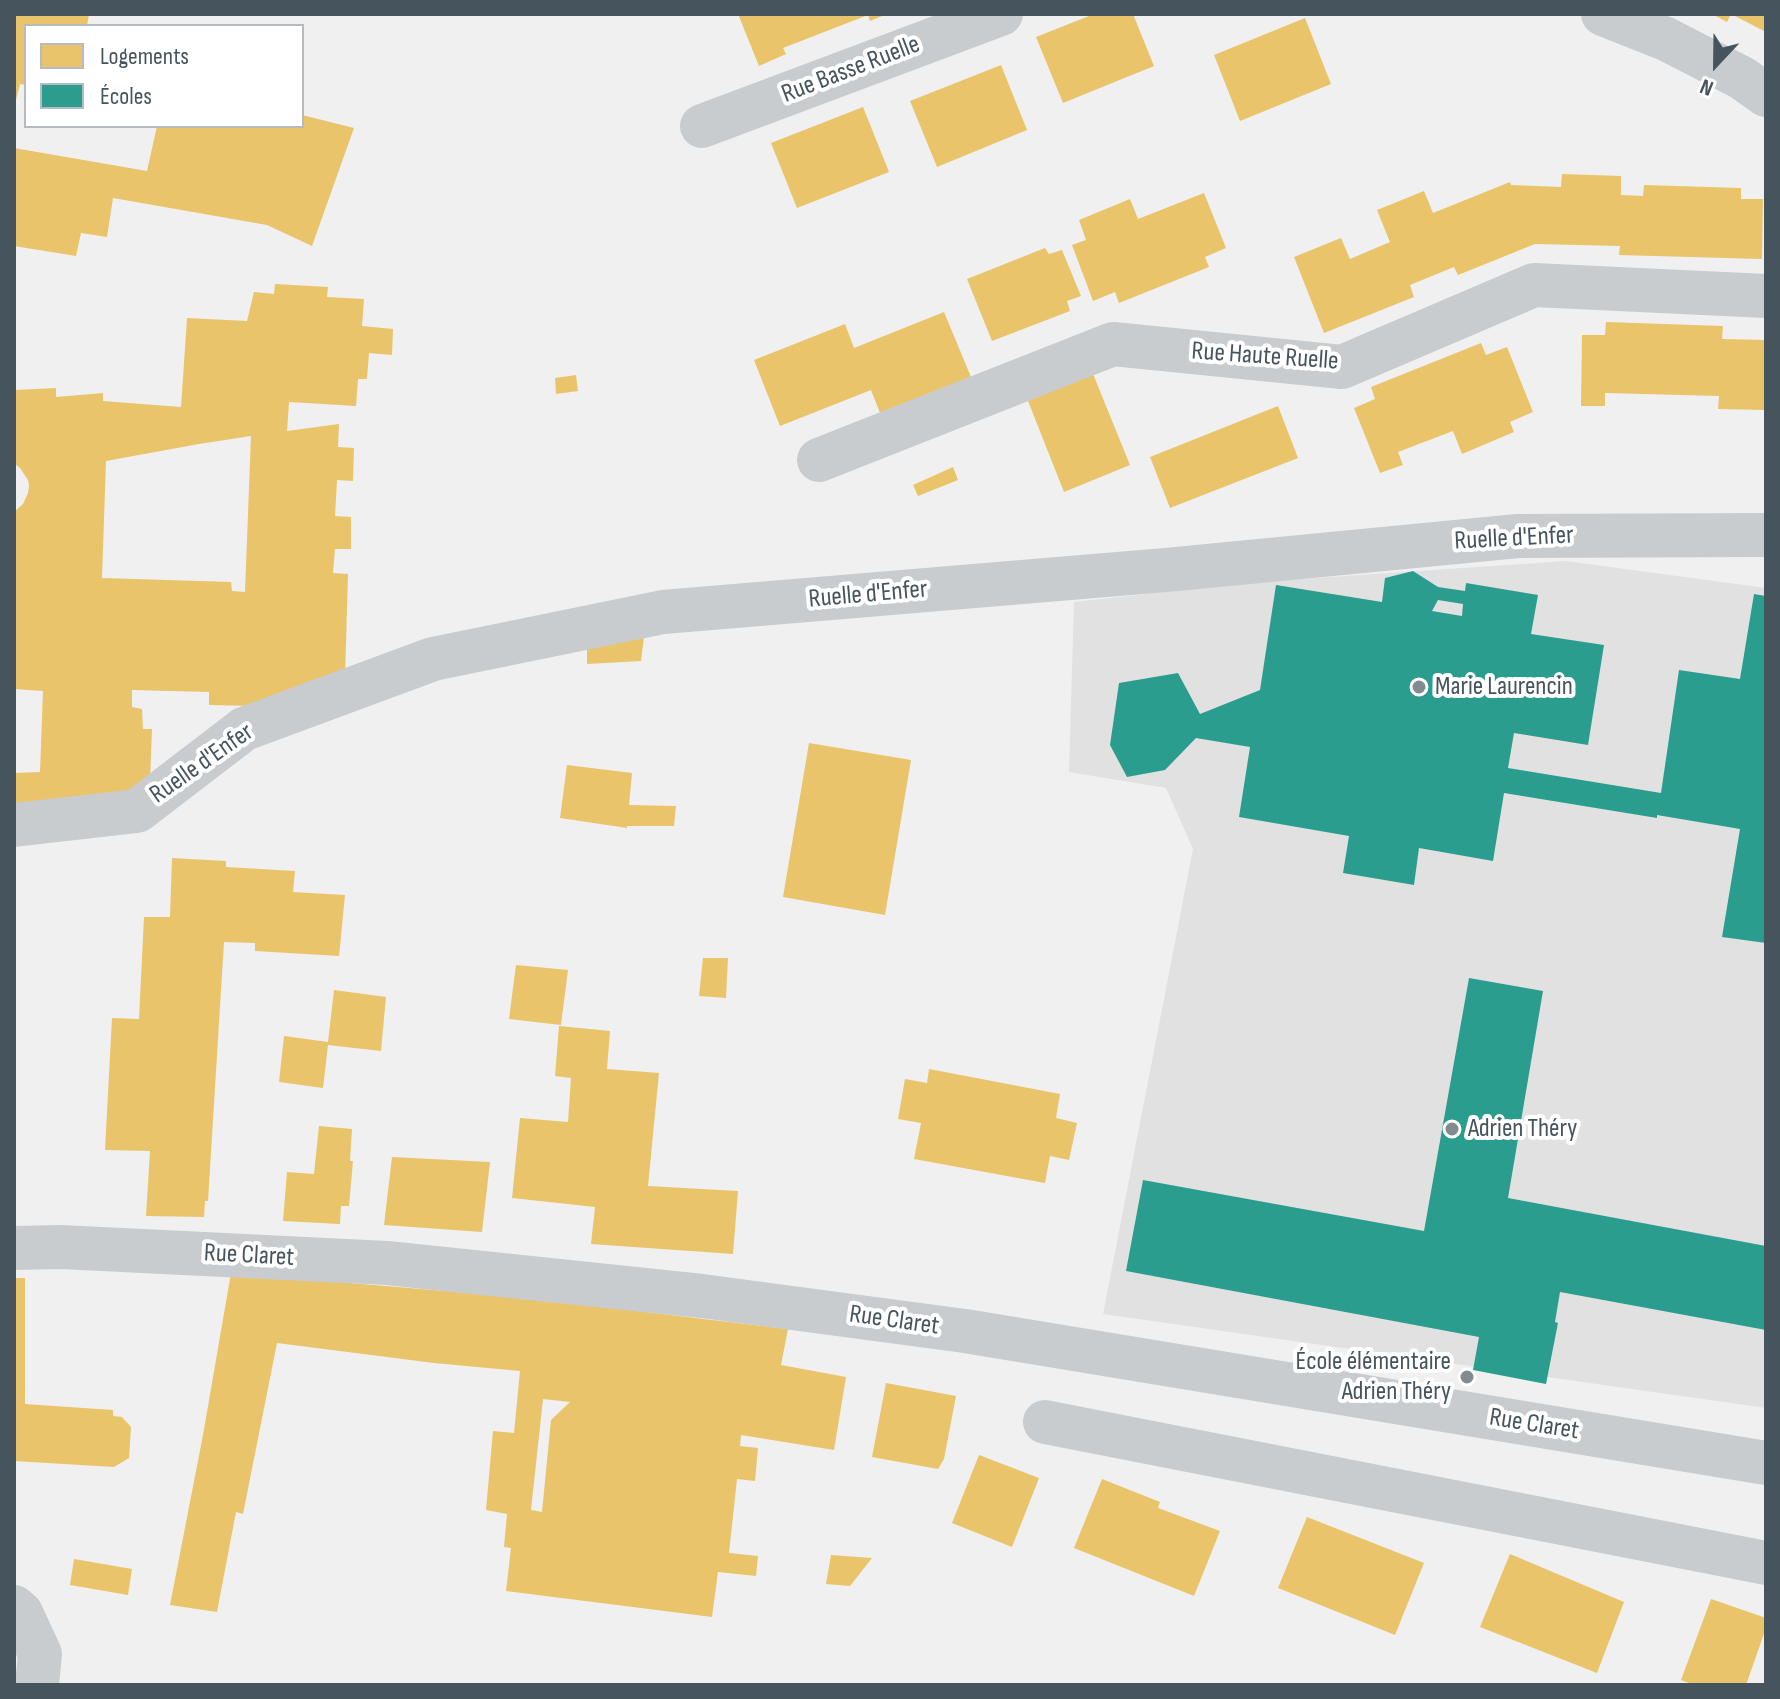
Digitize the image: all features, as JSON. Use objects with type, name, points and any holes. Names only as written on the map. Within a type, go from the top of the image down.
[{"type":"street","name":"Rue Basse Ruelle","points":[[702,126],[1001,14]]},
{"type":"street","points":[[1603,14],[1666,39],[1742,78],[1766,95]]},
{"type":"street","name":"Rue Haute Ruelle","points":[[819,460],[1113,344],[1342,367],[1534,285],[1766,296]]},
{"type":"street","name":"Ruelle d'Enfer","points":[[14,825],[137,811],[244,729],[433,659],[663,612],[1166,570],[1518,536],[1766,535]]},
{"type":"street","name":"Rue Claret","points":[[14,1248],[61,1247],[387,1263],[702,1296],[965,1331],[1766,1463]]},
{"type":"street","points":[[1045,1422],[1766,1563]]},
{"type":"street","points":[[14,1607],[21,1613],[40,1654],[37,1685]]},
{"type":"shaded area","points":[[1566,561],[1766,588],[1766,1408],[1103,1314],[1193,849],[1166,788],[1069,772],[1074,602],[1256,582]]},
{"type":"building: Logements","points":[[14,14],[89,14],[87,24],[24,24],[24,85],[20,84],[15,104]]},
{"type":"building: Logements","points":[[738,14],[887,14],[870,21],[868,15],[783,48],[786,54],[759,66]]},
{"type":"building: Logements","points":[[1094,14],[1133,14],[1154,66],[1063,103],[1036,37]]},
{"type":"building: Logements","points":[[1712,14],[1731,14],[1727,22]]},
{"type":"building: Logements","points":[[1731,14],[1766,14],[1766,32]]},
{"type":"building: Logements","points":[[1305,18],[1331,84],[1240,121],[1214,55]]},
{"type":"building: Logements","points":[[1001,65],[1027,130],[937,167],[910,101]]},
{"type":"building: Logements","points":[[863,107],[889,172],[797,208],[771,143]]},
{"type":"building: Logements","points":[[304,116],[354,128],[312,246],[267,225],[113,198],[107,237],[81,233],[76,256],[14,246],[14,148],[147,171],[157,128],[304,128]]},
{"type":"building: Logements","points":[[1562,174],[1621,176],[1621,195],[1643,196],[1644,185],[1741,188],[1741,199],[1763,199],[1762,259],[1619,255],[1620,246],[1535,244],[1458,275],[1454,267],[1410,285],[1414,297],[1324,333],[1294,257],[1341,238],[1350,259],[1390,242],[1377,210],[1424,191],[1433,213],[1510,182],[1511,185],[1561,187]]},
{"type":"building: Logements","points":[[1204,193],[1226,248],[1205,257],[1209,267],[1119,303],[1115,292],[1093,301],[1072,245],[1086,240],[1079,220],[1130,199],[1138,219]]},
{"type":"building: Logements","points":[[1045,248],[1049,254],[1062,250],[1081,296],[1067,301],[1070,311],[992,341],[967,279]]},
{"type":"building: Logements","points":[[275,284],[328,287],[327,297],[364,299],[362,326],[393,329],[392,355],[369,353],[367,379],[358,379],[356,406],[289,402],[287,431],[339,424],[338,447],[354,448],[353,481],[337,480],[335,516],[351,517],[351,549],[335,549],[333,573],[348,574],[345,678],[254,706],[209,705],[209,692],[132,690],[132,707],[142,709],[143,729],[152,729],[150,782],[125,801],[14,816],[14,773],[40,772],[43,691],[14,689],[14,512],[23,504],[29,486],[28,480],[14,463],[14,390],[56,388],[56,397],[103,393],[103,401],[181,407],[187,318],[247,321],[254,292],[274,294]],"holes":[[[251,436],[245,592],[232,591],[231,582],[102,578],[106,461]]]},
{"type":"building: Logements","points":[[944,312],[971,377],[880,413],[871,390],[780,426],[754,360],[845,324],[854,348]]},
{"type":"building: Logements","points":[[1606,322],[1723,326],[1722,339],[1766,340],[1766,410],[1718,409],[1719,396],[1605,393],[1605,406],[1581,406],[1582,335],[1605,335]]},
{"type":"building: Logements","points":[[1481,343],[1486,355],[1507,347],[1533,412],[1510,422],[1514,432],[1462,454],[1453,431],[1398,452],[1403,465],[1380,473],[1354,408],[1375,399],[1371,387]]},
{"type":"building: Logements","points":[[1093,374],[1130,465],[1064,492],[1028,401]]},
{"type":"building: Logements","points":[[576,375],[578,391],[556,394],[555,378]]},
{"type":"building: Logements","points":[[1278,406],[1298,458],[1170,508],[1150,457]]},
{"type":"building: Logements","points":[[953,467],[958,480],[918,496],[913,485]]},
{"type":"building: Logements","points":[[644,637],[641,661],[587,664],[587,643]]},
{"type":"building: Logements","points":[[809,743],[911,760],[885,915],[783,897]]},
{"type":"building: Logements","points":[[567,765],[632,773],[629,805],[676,806],[674,826],[627,828],[560,818]]},
{"type":"building: Logements","points":[[172,858],[226,861],[226,867],[295,871],[293,892],[345,895],[339,956],[255,951],[255,943],[224,942],[208,1201],[205,1201],[204,1217],[146,1216],[150,1151],[105,1150],[112,1018],[139,1019],[144,917],[170,917]]},
{"type":"building: Logements","points":[[703,958],[728,958],[726,998],[699,996]]},
{"type":"building: Logements","points":[[516,965],[568,970],[561,1025],[509,1019]]},
{"type":"building: Logements","points":[[334,990],[386,997],[381,1051],[328,1045],[323,1088],[279,1082],[284,1036],[328,1042]]},
{"type":"building: Logements","points":[[559,1026],[610,1031],[607,1069],[659,1073],[648,1186],[738,1191],[733,1254],[591,1244],[595,1207],[512,1198],[520,1118],[568,1122],[571,1078],[555,1076]]},
{"type":"building: Logements","points":[[929,1069],[1060,1094],[1056,1118],[1077,1123],[1069,1160],[1050,1156],[1045,1183],[914,1159],[921,1123],[898,1119],[905,1079],[927,1083]]},
{"type":"building: Logements","points":[[319,1126],[352,1129],[349,1206],[341,1206],[340,1224],[283,1221],[287,1172],[314,1174]]},
{"type":"building: Logements","points":[[392,1157],[490,1162],[482,1232],[384,1225]]},
{"type":"building: Logements","points":[[231,1273],[528,1298],[788,1329],[781,1365],[846,1377],[834,1450],[741,1435],[740,1446],[758,1448],[755,1481],[737,1479],[729,1553],[758,1556],[756,1576],[718,1572],[712,1617],[506,1591],[511,1548],[504,1547],[507,1514],[486,1510],[493,1431],[514,1433],[520,1371],[277,1343],[243,1514],[236,1512],[217,1612],[170,1605]],"holes":[[[543,1399],[570,1402],[551,1420],[542,1512],[531,1510]]]},
{"type":"building: Logements","points":[[14,1278],[25,1278],[25,1404],[113,1410],[113,1416],[122,1417],[131,1427],[129,1458],[114,1467],[14,1461]]},
{"type":"building: Logements","points":[[886,1383],[956,1396],[944,1459],[938,1469],[872,1457]]},
{"type":"building: Logements","points":[[979,1455],[1039,1478],[1012,1547],[952,1523]]},
{"type":"building: Logements","points":[[1102,1479],[1160,1502],[1158,1508],[1220,1531],[1194,1596],[1074,1548]]},
{"type":"building: Logements","points":[[1307,1517],[1424,1563],[1395,1635],[1278,1588]]},
{"type":"building: Logements","points":[[1510,1554],[1624,1602],[1597,1673],[1480,1627]]},
{"type":"building: Logements","points":[[831,1555],[872,1558],[850,1586],[826,1584]]},
{"type":"building: Logements","points":[[74,1559],[132,1569],[128,1595],[70,1585]]},
{"type":"building: Logements","points":[[1711,1599],[1766,1618],[1766,1628],[1746,1685],[1694,1685],[1681,1680]]},
{"type":"building: Écoles","points":[[1413,571],[1438,587],[1465,591],[1466,583],[1538,595],[1531,634],[1604,645],[1588,745],[1514,733],[1508,768],[1661,793],[1679,670],[1740,679],[1754,594],[1766,596],[1766,943],[1722,937],[1740,829],[1504,793],[1493,861],[1419,848],[1414,885],[1343,873],[1349,836],[1239,817],[1250,747],[1196,738],[1165,770],[1127,777],[1110,745],[1119,683],[1178,673],[1200,714],[1260,690],[1276,585],[1382,602],[1385,578]],"holes":[[[1438,600],[1463,604],[1462,616],[1432,611]]]},
{"type":"building: Écoles","points":[[1469,978],[1543,991],[1508,1198],[1766,1246],[1766,1330],[1560,1292],[1555,1322],[1558,1323],[1546,1384],[1473,1370],[1479,1337],[1126,1271],[1143,1180],[1424,1231]]},
{"type":"place","name":"Marie Laurencin","points":[[1419,687]]},
{"type":"place","name":"Adrien Théry","points":[[1452,1129]]},
{"type":"place","name":"École élémentaire Adrien Théry","points":[[1467,1377]]}]
